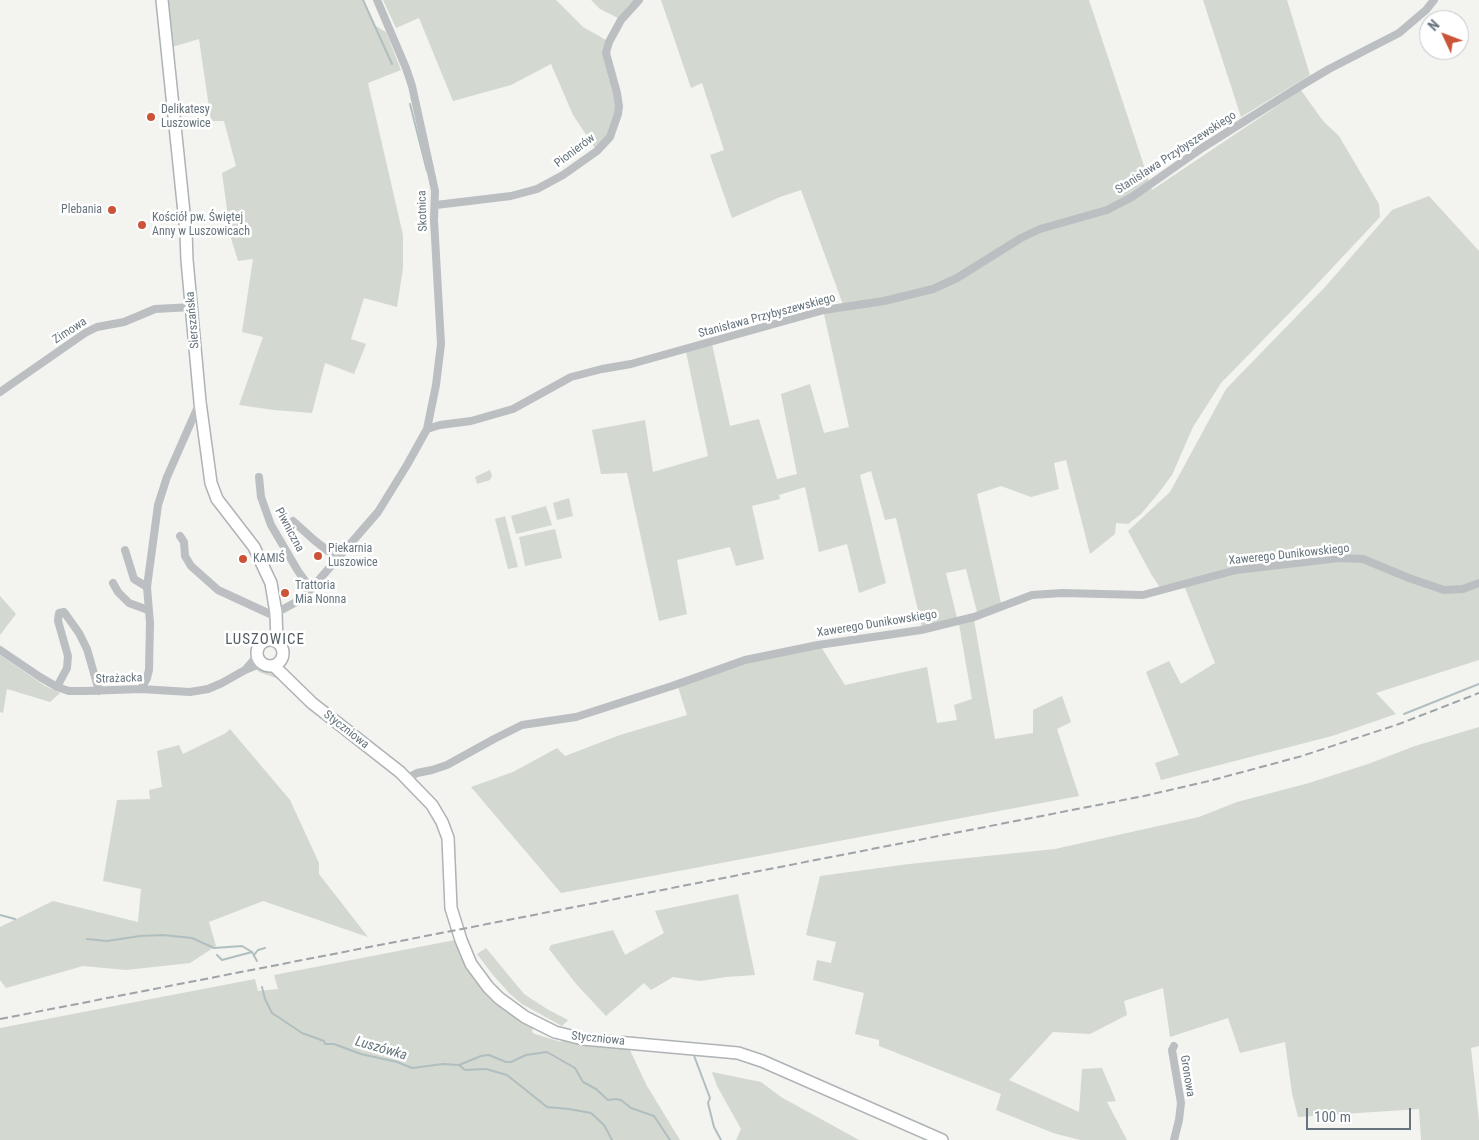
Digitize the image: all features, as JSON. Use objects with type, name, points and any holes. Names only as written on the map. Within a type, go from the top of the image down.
[{"type":"street","name":"Sierszańska","points":[[162,0],[207,459],[213,491],[221,505],[254,547],[271,583],[276,618]]},
{"type":"street","name":"Skotnica","points":[[276,618],[311,589],[378,512],[427,429],[436,385],[441,344],[434,220],[436,205],[433,177],[412,86],[377,0]]},
{"type":"street","name":"Pionierów","points":[[436,205],[511,196],[537,189],[563,175],[597,151],[610,137],[619,106],[606,53],[609,42],[621,20],[639,0]]},
{"type":"street","name":"Stanisława Przybyszewskiego","points":[[427,429],[440,425],[471,422],[513,409],[571,377],[631,364],[824,310],[884,301],[933,289],[957,278],[1021,238],[1040,230],[1107,210],[1132,197],[1202,148],[1302,84],[1329,68],[1399,33],[1426,10],[1434,0]]},
{"type":"street","name":"Zimowa","points":[[0,392],[85,333],[97,327],[124,322],[155,309],[192,308]]},
{"type":"street","points":[[141,689],[147,678],[148,670],[150,640],[147,587],[158,505],[167,477],[200,402]]},
{"type":"street","name":"Piwniczna","points":[[259,477],[261,497],[270,525],[311,589]]},
{"type":"street","points":[[293,521],[337,558]]},
{"type":"street","points":[[180,536],[184,542],[185,556],[191,566],[218,590],[276,618],[272,641]]},
{"type":"street","points":[[125,550],[134,579],[147,587]]},
{"type":"street","name":"Xawerego Dunikowskiego","points":[[408,778],[417,773],[447,765],[486,743],[522,726],[576,717],[746,660],[818,644],[921,630],[974,617],[1032,595],[1062,593],[1143,594],[1236,570],[1339,558],[1363,559],[1444,590],[1463,589],[1479,583]]},
{"type":"street","points":[[113,583],[128,603],[148,610]]},
{"type":"street","points":[[57,687],[67,668],[68,656],[61,633],[59,613],[64,612],[88,649],[99,691]]},
{"type":"street","points":[[272,641],[283,651],[277,664],[266,666],[260,660],[258,649],[261,644],[272,641]]},
{"type":"street","name":"Strażacka","points":[[0,650],[57,687],[69,690],[141,689],[190,692],[208,690],[260,660]]},
{"type":"street","name":"Styczniowa","points":[[277,664],[287,679],[312,703],[408,778],[432,805],[445,831],[449,846],[450,890],[454,919],[471,964],[499,998],[525,1017],[548,1029],[583,1040],[738,1053],[762,1061],[921,1136],[942,1140]]},
{"type":"street","name":"Gronowa","points":[[1174,1046],[1172,1050],[1180,1103],[1179,1120],[1174,1140]]},
{"type":"shaded area","points":[[166,0],[362,0],[374,25],[386,32],[401,70],[368,83],[403,235],[403,268],[397,307],[364,298],[351,339],[366,344],[354,374],[325,363],[312,413],[239,405],[263,337],[242,332],[253,259],[238,261],[231,238],[222,173],[236,166],[224,121],[211,121],[199,39],[172,47]]},
{"type":"shaded area","points":[[383,0],[556,0],[583,27],[606,40],[616,95],[616,110],[608,138],[597,151],[573,115],[551,64],[511,85],[453,101],[419,18],[396,28]]},
{"type":"shaded area","points":[[591,0],[635,0],[618,18],[600,9]]},
{"type":"shaded area","points":[[661,0],[1089,0],[1152,190],[1301,90],[1323,121],[1339,136],[1379,204],[1380,217],[1221,383],[1193,427],[1172,475],[1141,514],[1128,524],[1116,523],[1115,534],[1090,554],[1066,460],[1054,463],[1059,489],[1031,497],[1001,486],[977,494],[1001,603],[977,612],[966,569],[946,573],[957,618],[922,627],[896,518],[885,520],[871,471],[860,475],[886,583],[859,593],[847,544],[819,552],[805,487],[779,495],[780,499],[752,506],[764,559],[736,566],[730,547],[677,560],[687,614],[659,621],[627,473],[601,474],[592,430],[645,420],[653,472],[708,456],[686,352],[712,344],[730,426],[759,419],[777,479],[797,474],[781,394],[810,384],[824,433],[849,427],[824,314],[845,310],[801,190],[732,218],[710,155],[724,150],[702,83],[691,88]]},
{"type":"shaded area","points":[[1203,0],[1287,0],[1310,75],[1241,117]]},
{"type":"shaded area","points":[[1429,196],[1479,251],[1479,660],[1376,693],[1396,714],[1332,736],[1161,780],[1155,763],[1179,755],[1146,672],[1169,661],[1181,684],[1215,663],[1183,583],[1161,589],[1128,531],[1170,492],[1226,389],[1325,287],[1392,210]]},
{"type":"shaded area","points":[[490,470],[492,476],[490,480],[477,484],[475,477]]},
{"type":"shaded area","points":[[569,498],[573,516],[557,520],[553,503]]},
{"type":"shaded area","points":[[546,506],[552,525],[516,534],[511,516]]},
{"type":"shaded area","points":[[505,516],[518,567],[508,569],[495,519]]},
{"type":"shaded area","points":[[555,529],[562,558],[525,566],[519,537]]},
{"type":"shaded area","points":[[0,596],[16,614],[0,635]]},
{"type":"shaded area","points":[[974,620],[995,739],[1033,733],[1033,710],[1062,696],[1071,722],[1057,729],[1079,796],[561,893],[471,787],[513,772],[557,748],[565,756],[620,735],[687,715],[678,687],[744,664],[821,647],[845,685],[927,667],[937,723],[957,720],[954,705],[972,699],[959,624]]},
{"type":"shaded area","points":[[0,655],[45,686],[60,693],[50,702],[7,689],[3,713],[0,712]]},
{"type":"shaded area","points":[[271,668],[281,678],[259,672],[256,669]]},
{"type":"shaded area","points":[[1479,727],[1479,1046],[1471,1048],[1479,1121],[1479,1140],[1421,1140],[1419,1109],[1298,1117],[1292,1093],[1285,1042],[1240,1053],[1228,1018],[1170,1037],[1163,988],[1124,1001],[1127,1015],[1090,1034],[1053,1032],[1009,1080],[1079,1112],[1082,1069],[1102,1068],[1116,1101],[1107,1102],[1127,1140],[1080,1140],[1053,1133],[996,1110],[1001,1094],[879,1046],[879,1040],[855,1034],[864,993],[813,980],[817,960],[831,963],[836,942],[806,935],[820,876],[909,864],[1055,849],[1199,817],[1237,802],[1309,783],[1368,764],[1415,746]]},
{"type":"shaded area","points":[[230,729],[290,800],[319,863],[319,874],[368,937],[263,901],[209,922],[216,946],[190,963],[126,970],[83,966],[6,988],[0,980],[0,927],[2,926],[53,901],[138,922],[141,889],[103,881],[117,800],[150,799],[149,790],[162,787],[157,751],[179,745],[183,754],[226,733]]},
{"type":"shaded area","points":[[738,894],[755,975],[700,981],[673,977],[651,990],[644,983],[606,1016],[577,985],[549,949],[551,945],[613,930],[625,955],[664,933],[655,911]]},
{"type":"shaded area","points":[[455,940],[510,1012],[533,1027],[532,1032],[535,1034],[561,1042],[562,1039],[628,1046],[647,1086],[680,1140],[0,1140],[0,1028],[255,979],[258,991],[278,989],[274,975]]},
{"type":"shaded area","points":[[486,948],[524,994],[568,1020],[562,1026],[522,1004],[510,994],[477,954]]},
{"type":"shaded area","points":[[712,1072],[761,1082],[781,1097],[859,1140],[736,1140],[741,1129],[717,1086]]},
{"type":"waterway","points":[[363,0],[392,64]]},
{"type":"waterway","points":[[410,104],[427,171]]},
{"type":"waterway","points":[[1404,714],[1479,684]]},
{"type":"waterway","points":[[0,915],[15,919]]},
{"type":"waterway","points":[[87,939],[107,941],[163,935],[192,938],[214,948],[242,946],[252,952],[257,961]]},
{"type":"waterway","points":[[254,955],[258,950],[265,948]]},
{"type":"waterway","points":[[217,955],[222,960],[252,952]]},
{"type":"waterway","name":"Luszówka","points":[[262,987],[265,999],[272,1013],[302,1033],[324,1041],[325,1044],[334,1044],[361,1054],[397,1062],[412,1068],[443,1064],[459,1065],[465,1070],[486,1069],[507,1075],[547,1107],[591,1113],[604,1125],[612,1140]]},
{"type":"waterway","points":[[459,1065],[481,1056],[489,1055],[506,1062],[511,1062],[526,1055],[547,1052],[575,1068],[583,1082],[596,1089],[608,1100],[621,1100],[631,1108],[654,1116],[670,1140]]},
{"type":"waterway","points":[[693,1053],[710,1098],[708,1103],[714,1127],[721,1140]]},
{"type":"railway","points":[[0,1019],[1144,796],[1302,756],[1399,724],[1479,693]]},
{"type":"place","name":"Delikatesy Luszowice","points":[[151,117]]},
{"type":"place","name":"Plebania","points":[[112,210]]},
{"type":"place","name":"Kościół pw. Świętej Anny w Luszowicach","points":[[142,225]]},
{"type":"place","name":"Piekarnia Luszowice","points":[[318,556]]},
{"type":"place","name":"KAMIŚ","points":[[243,559]]},
{"type":"place","name":"Trattoria Mia Nonna","points":[[285,593]]},
{"type":"district","name":"LUSZOWICE","points":[[265,640]]}]
